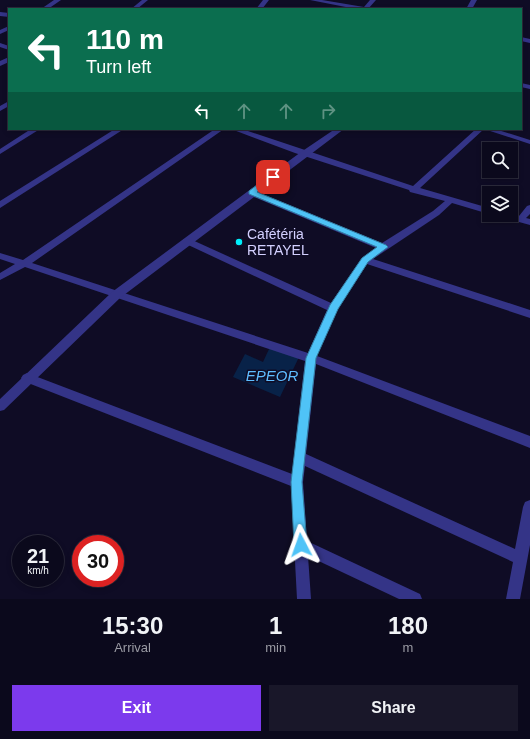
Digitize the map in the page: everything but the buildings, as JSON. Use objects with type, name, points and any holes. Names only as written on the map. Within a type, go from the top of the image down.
[{"type":"street","points":[[46,8],[58,0]]},
{"type":"street","points":[[135,8],[145,0]]},
{"type":"street","points":[[260,8],[266,0]]},
{"type":"street","points":[[313,0],[359,8]]},
{"type":"street","points":[[366,8],[373,0]]},
{"type":"street","points":[[0,152],[34,130]]},
{"type":"street","points":[[0,205],[118,130]]},
{"type":"street","points":[[0,277],[25,263],[219,130]]},
{"type":"street","points":[[238,130],[304,154],[414,190],[482,209]]},
{"type":"street","points":[[0,406],[27,378],[116,295],[304,154],[339,130]]},
{"type":"street","points":[[414,190],[479,130]]},
{"type":"street","points":[[490,130],[530,142]]},
{"type":"street","points":[[252,193],[383,247]]},
{"type":"street","points":[[304,599],[296,482],[311,358],[334,308],[365,260],[436,213],[451,200]]},
{"type":"street","points":[[530,208],[520,220],[530,222]]},
{"type":"street","points":[[187,241],[334,308]]},
{"type":"street","points":[[0,256],[311,358],[530,442]]},
{"type":"street","points":[[365,260],[530,314]]},
{"type":"street","points":[[27,378],[296,482]]},
{"type":"street","points":[[299,457],[521,560]]},
{"type":"street","points":[[513,599],[530,507]]},
{"type":"street","points":[[301,545],[415,599]]},
{"type":"water","name":"EPEOR","points":[[270,347],[299,357],[280,397],[233,377],[245,354],[263,362]]},
{"type":"place","name":"Cafétéria RETAYEL","points":[[239,242]]},
{"type":"route","points":[[273,177],[252,193],[383,247],[365,260],[334,308],[311,358],[296,482],[301,545]]}]
